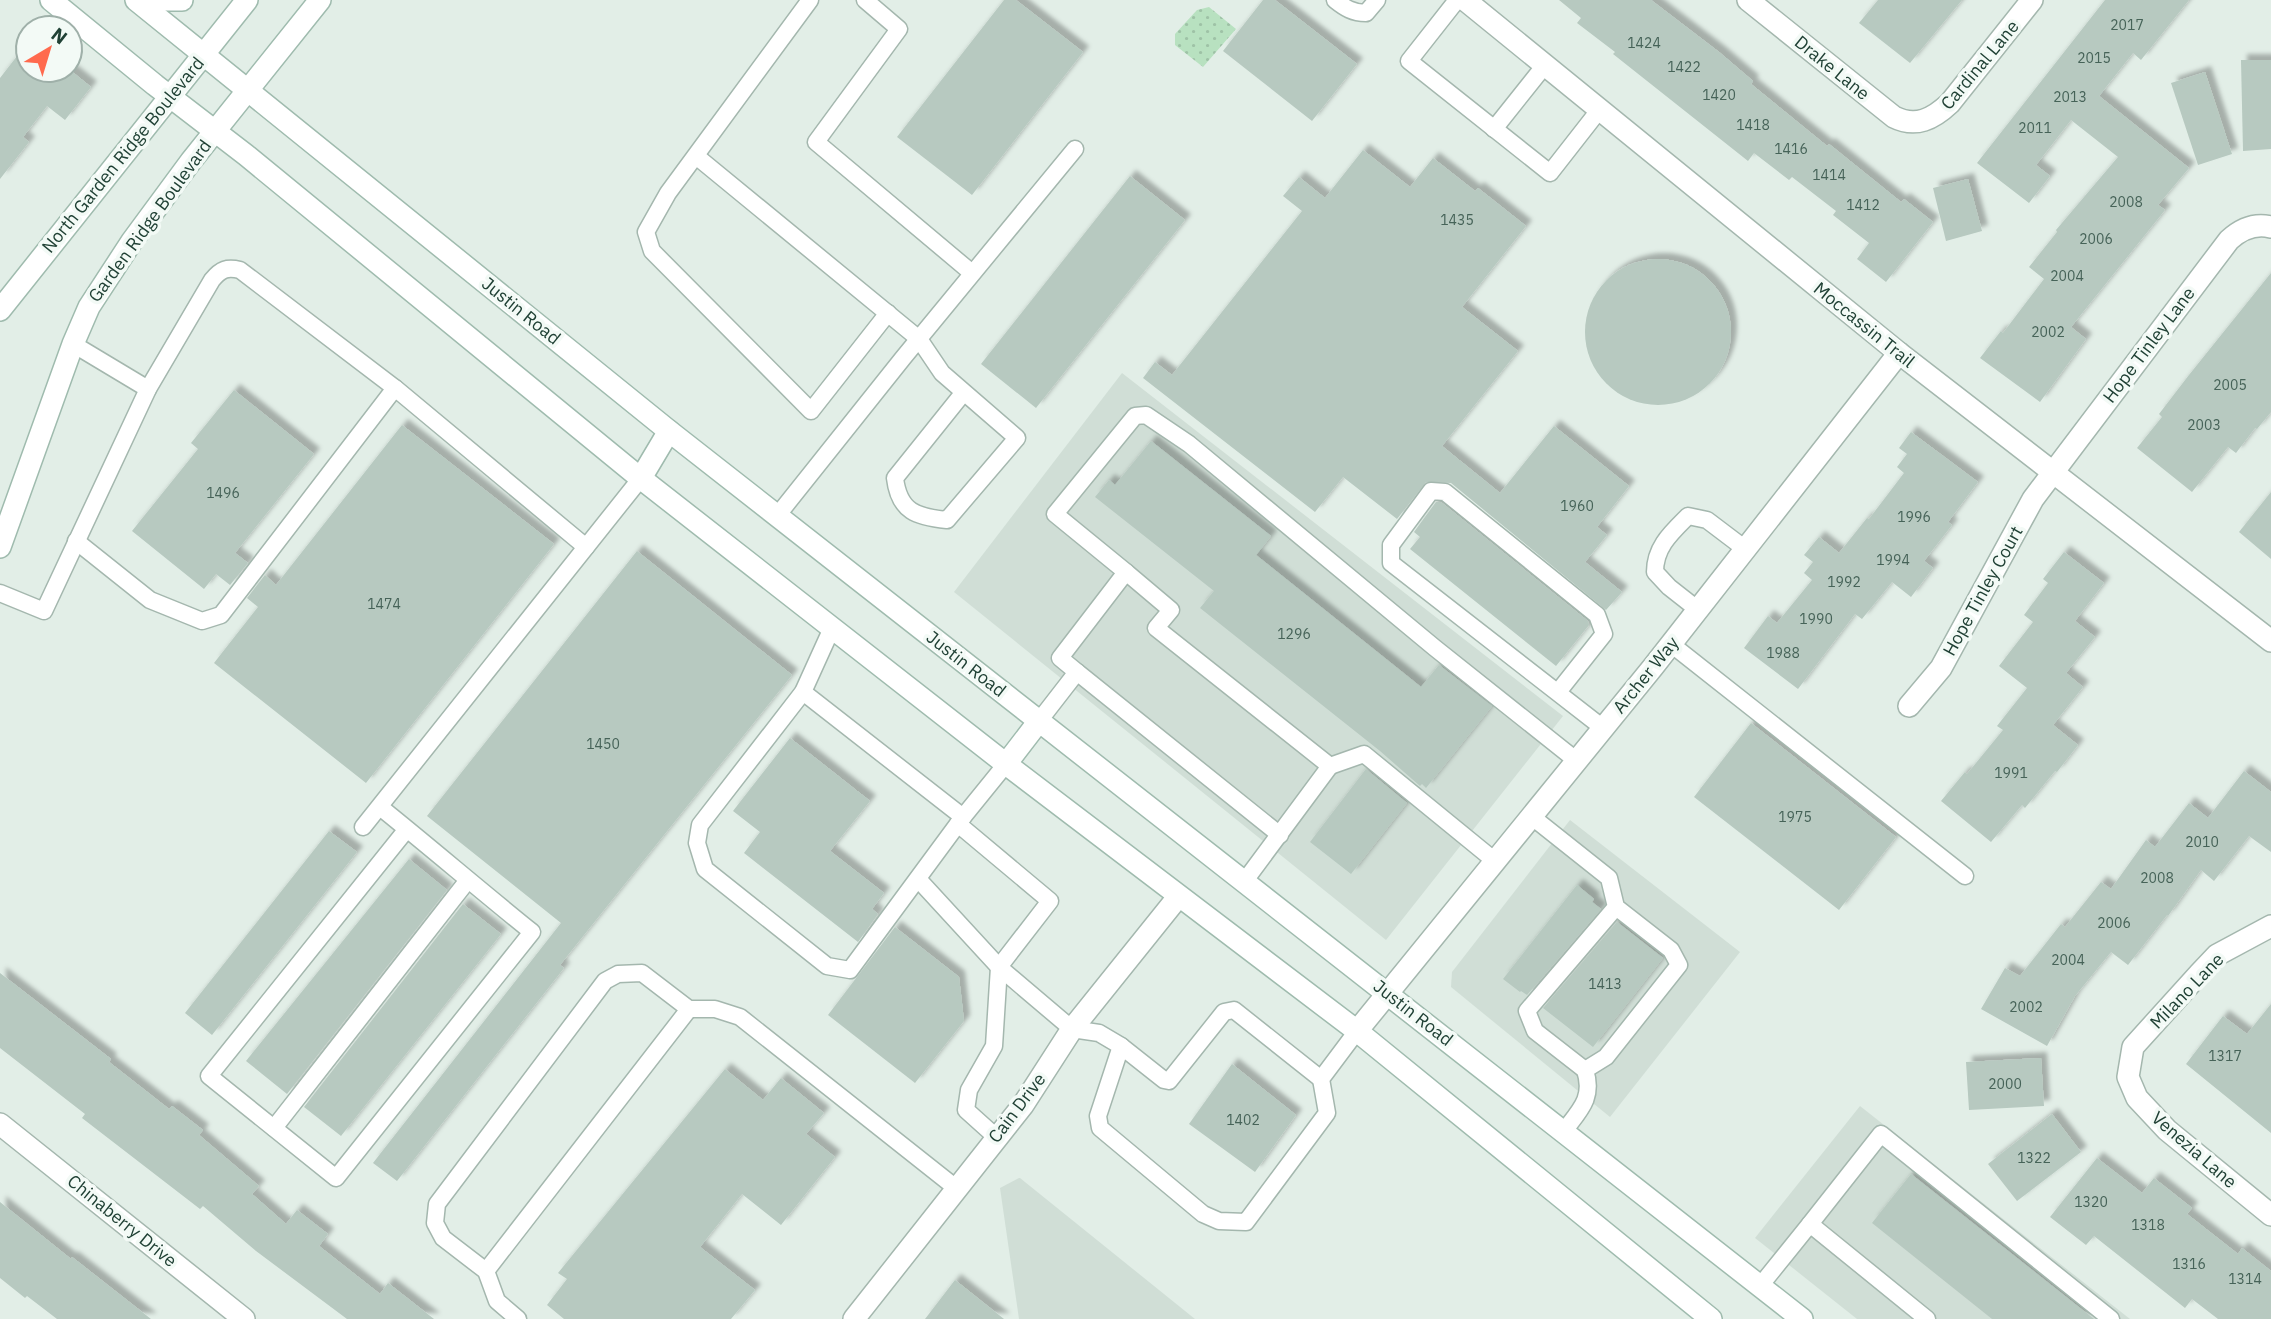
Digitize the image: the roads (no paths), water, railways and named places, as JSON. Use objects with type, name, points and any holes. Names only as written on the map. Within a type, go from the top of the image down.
[{"type":"main road","points":[[51,0],[641,478],[1178,897],[1357,1031],[1711,1319]]},
{"type":"main road","name":"Justin Road","points":[[136,0],[668,431],[1802,1319]]},
{"type":"main road","points":[[150,0],[182,0]]},
{"type":"main road","name":"North Garden Ridge Boulevard","points":[[0,310],[247,0]]},
{"type":"main road","name":"Garden Ridge Boulevard","points":[[0,547],[73,344],[89,307],[132,241],[215,131],[320,0]]},
{"type":"main road","name":"Moccassin Trail","points":[[1465,0],[1899,354],[2271,640]]},
{"type":"main road","name":"Drake Lane","points":[[1748,0],[1894,117],[1904,122],[1921,122]]},
{"type":"main road","name":"Cardinal Lane","points":[[1921,122],[1937,115],[1950,103],[2032,0]]},
{"type":"main road","name":"Hope Tinley Lane","points":[[2053,473],[2229,240],[2238,232],[2262,226]]},
{"type":"main road","name":"Archer Way","points":[[1357,1031],[1671,644],[1899,354]]},
{"type":"main road","points":[[641,478],[668,431]]},
{"type":"main road","name":"Hope Tinley Court","points":[[1909,706],[1941,668],[2031,502],[2053,473]]},
{"type":"main road","points":[[1006,764],[1039,721]]},
{"type":"main road","name":"Cain Drive","points":[[854,1319],[1023,1105],[1072,1029],[1178,897]]},
{"type":"main road","name":"Milano Lane","points":[[2127,1077],[2133,1047],[2217,955],[2271,926]]},
{"type":"main road","name":"Venezia Lane","points":[[2127,1077],[2137,1098],[2167,1130],[2271,1215]]},
{"type":"main road","name":"Chinaberry Drive","points":[[0,1124],[244,1319]]},
{"type":"lane","points":[[810,0],[668,193],[646,232],[652,251],[811,411],[888,313]]},
{"type":"lane","points":[[865,0],[899,29],[816,142],[972,273]]},
{"type":"lane","points":[[1335,0],[1346,9],[1366,13],[1377,0]]},
{"type":"lane","points":[[1457,0],[1409,61],[1550,173],[1600,109]]},
{"type":"lane","points":[[1494,129],[1545,65]]},
{"type":"lane","points":[[777,516],[1075,149]]},
{"type":"lane","points":[[696,156],[919,339],[942,373],[964,392],[1017,438],[947,520],[924,518],[905,508],[897,492],[895,478],[964,392]]},
{"type":"lane","points":[[0,593],[44,611],[148,389],[212,280],[219,271],[229,267],[240,270],[395,388],[586,547]]},
{"type":"lane","points":[[73,344],[148,389]]},
{"type":"lane","points":[[76,541],[150,600],[202,621],[221,615],[395,388]]},
{"type":"lane","points":[[1330,766],[1156,628],[1171,610],[1055,514],[1135,416],[1146,415],[1188,444],[1435,648],[1577,761]]},
{"type":"lane","points":[[363,827],[641,478]]},
{"type":"lane","points":[[1558,692],[1604,634],[1597,615],[1446,492],[1431,491],[1391,545],[1391,563],[1603,728]]},
{"type":"lane","points":[[1697,610],[1655,572],[1655,556],[1673,531],[1688,516],[1707,520],[1744,548]]},
{"type":"lane","points":[[1126,572],[1060,658],[1280,835]]},
{"type":"lane","points":[[832,628],[803,692],[700,825],[697,843],[705,869],[827,966],[850,971],[960,820],[1006,764]]},
{"type":"lane","points":[[1671,644],[1965,876]]},
{"type":"lane","points":[[1039,721],[1077,672]]},
{"type":"lane","points":[[803,692],[960,820],[1050,901],[999,967],[994,1046],[969,1090],[966,1110],[996,1137]]},
{"type":"lane","points":[[1244,881],[1330,766],[1364,754],[1495,861]]},
{"type":"lane","points":[[380,807],[407,829],[468,880],[532,932],[336,1178],[209,1076],[407,829]]},
{"type":"lane","points":[[1531,817],[1609,878],[1616,907],[1671,950],[1679,965],[1606,1058],[1585,1070]]},
{"type":"lane","points":[[918,879],[999,967],[1072,1029],[1099,1033],[1121,1046],[1164,1080],[1169,1081],[1224,1012],[1234,1010],[1321,1079],[1328,1113],[1246,1222],[1219,1221],[1203,1214],[1100,1128],[1098,1116],[1121,1046]]},
{"type":"lane","points":[[274,1128],[468,880]]},
{"type":"lane","points":[[1564,1131],[1587,1099],[1590,1085],[1585,1070],[1535,1031],[1527,1012],[1616,907]]},
{"type":"lane","points":[[518,1319],[498,1301],[486,1271],[443,1238],[435,1223],[437,1204],[605,981],[618,974],[642,974],[690,1009],[715,1009],[740,1017],[956,1188]]},
{"type":"lane","points":[[486,1271],[690,1009]]},
{"type":"lane","points":[[1321,1079],[1357,1031]]},
{"type":"lane","points":[[1760,1286],[1881,1134],[2111,1319]]},
{"type":"lane","points":[[1810,1224],[1927,1319]]}]
